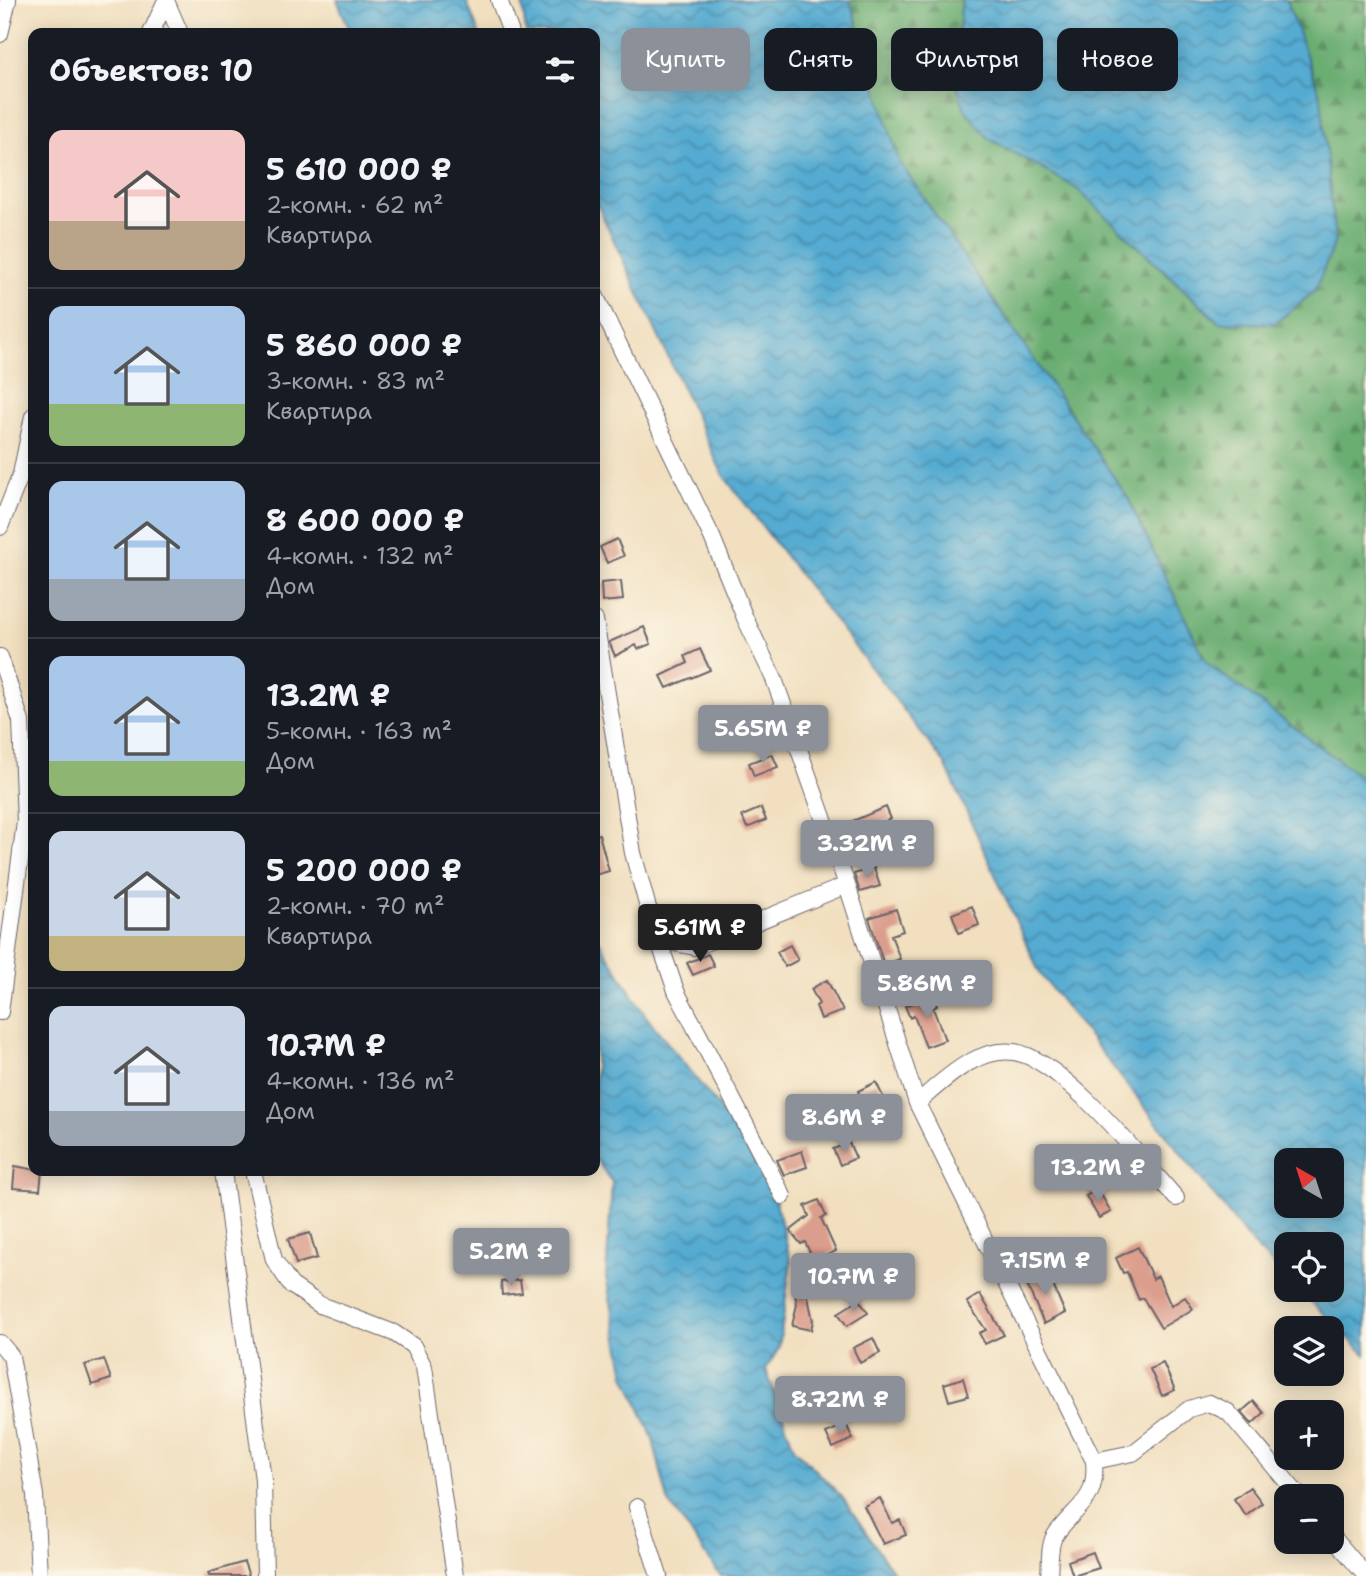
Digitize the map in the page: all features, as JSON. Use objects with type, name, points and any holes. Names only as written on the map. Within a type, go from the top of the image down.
[{"type":"street","points":[[0,34],[8,0]]},
{"type":"street","points":[[499,0],[509,28]]},
{"type":"street","points":[[154,28],[167,1]]},
{"type":"street","points":[[167,1],[178,28]]},
{"type":"street","points":[[600,305],[712,537],[745,618],[774,678],[847,885],[916,1103],[1094,1461],[1096,1482],[1080,1508],[1053,1539],[1049,1576]]},
{"type":"street","points":[[0,527],[21,474],[28,440]]},
{"type":"street","points":[[600,651],[633,853],[648,908],[676,991],[783,1196]]},
{"type":"street","points":[[0,657],[27,720],[25,822],[0,1012]]},
{"type":"street","points":[[648,908],[670,942],[695,947],[847,885]]},
{"type":"street","points":[[916,1103],[961,1066],[990,1054],[1015,1052],[1038,1062],[1092,1103],[1176,1198]]},
{"type":"street","points":[[224,1176],[263,1480],[265,1576]]},
{"type":"street","points":[[254,1176],[274,1260],[291,1285],[320,1305],[394,1333],[413,1346],[424,1367],[455,1576]]},
{"type":"street","points":[[0,1343],[11,1356],[34,1495],[39,1576]]},
{"type":"street","points":[[1094,1461],[1133,1453],[1189,1409],[1209,1403],[1228,1412],[1289,1484]]},
{"type":"street","points":[[637,1507],[659,1576]]},
{"type":"street","points":[[1344,1550],[1366,1576]]},
{"type":"green space","points":[[847,0],[962,0],[959,28],[891,28],[891,91],[961,91],[988,138],[1076,188],[1218,322],[1274,324],[1315,291],[1321,98],[1287,0],[1366,0],[1366,813],[1216,736],[899,161],[876,91],[877,28],[856,28]]},
{"type":"water","points":[[337,0],[466,0],[477,28],[349,28]]},
{"type":"water","points":[[522,0],[850,0],[859,28],[764,28],[764,91],[877,91],[877,89],[899,161],[1128,498],[1206,662],[1366,781],[1366,1355],[1344,1334],[1344,1316],[1326,1316],[1311,1302],[1344,1302],[1344,1232],[1274,1232],[1274,1265],[1253,1245],[1040,974],[945,764],[723,475],[600,211],[600,28],[525,28]]},
{"type":"water","points":[[962,0],[1287,0],[1321,98],[1335,241],[1315,291],[1274,324],[1219,322],[1076,188],[988,138],[965,109],[959,91],[1043,91],[1043,28],[959,28]]},
{"type":"water","points":[[600,942],[645,1015],[718,1106],[773,1190],[791,1262],[779,1348],[766,1369],[794,1448],[842,1497],[896,1576],[721,1576],[668,1501],[652,1436],[625,1375],[606,1277],[612,1182],[600,1166]]},
{"type":"building","points":[[617,539],[624,556],[607,563],[600,547]]},
{"type":"building","points":[[621,581],[623,600],[602,602],[601,583]]},
{"type":"building","points":[[644,627],[651,644],[638,649],[636,645],[615,656],[609,642]]},
{"type":"building","points":[[700,649],[710,670],[667,688],[661,676],[688,663],[685,656]]},
{"type":"building","points":[[772,754],[778,767],[754,776],[749,763]]},
{"type":"building","points":[[886,807],[891,819],[855,833],[858,839],[844,846],[838,827]]},
{"type":"building","points":[[761,808],[766,820],[747,828],[742,816]]},
{"type":"building","points":[[600,838],[609,871],[600,874]]},
{"type":"building","points":[[874,868],[880,886],[860,892],[854,874]]},
{"type":"building","points":[[972,906],[979,925],[959,933],[952,914]]},
{"type":"building","points":[[896,909],[903,931],[891,935],[900,959],[884,965],[869,918]]},
{"type":"building","points":[[790,945],[798,960],[785,967],[777,952]]},
{"type":"building","points":[[708,954],[714,966],[693,975],[687,963]]},
{"type":"building","points":[[827,980],[843,1011],[821,1019],[816,1006],[819,1004],[811,989]]},
{"type":"building","points":[[933,995],[937,1006],[933,1008],[945,1040],[926,1047],[914,1016],[910,1018],[905,1006]]},
{"type":"building","points":[[876,1082],[886,1103],[867,1112],[858,1091]]},
{"type":"building","points":[[849,1143],[856,1158],[840,1165],[833,1149]]},
{"type":"building","points":[[802,1151],[807,1167],[784,1175],[777,1160]]},
{"type":"building","points":[[15,1166],[28,1168],[28,1176],[41,1176],[40,1190],[13,1188]]},
{"type":"building","points":[[1098,1189],[1111,1212],[1099,1218],[1086,1196]]},
{"type":"building","points":[[819,1200],[826,1216],[821,1218],[836,1251],[814,1261],[805,1242],[801,1244],[790,1231],[809,1216],[805,1206]]},
{"type":"building","points":[[310,1233],[317,1258],[296,1264],[288,1239]]},
{"type":"building","points":[[1138,1247],[1153,1279],[1158,1276],[1171,1306],[1185,1297],[1193,1309],[1161,1328],[1143,1298],[1139,1300],[1127,1272],[1123,1273],[1116,1258]]},
{"type":"building","points":[[1047,1271],[1065,1313],[1044,1324],[1025,1280]]},
{"type":"building","points":[[520,1280],[522,1293],[502,1295],[501,1282]]},
{"type":"building","points":[[806,1287],[813,1321],[811,1330],[792,1326],[797,1304],[794,1290]]},
{"type":"building","points":[[980,1294],[1004,1335],[985,1344],[979,1333],[986,1330],[967,1302]]},
{"type":"building","points":[[859,1300],[868,1313],[847,1326],[838,1313]]},
{"type":"building","points":[[873,1338],[880,1353],[860,1363],[853,1348]]},
{"type":"building","points":[[104,1359],[111,1379],[92,1385],[85,1365]]},
{"type":"building","points":[[1163,1363],[1175,1390],[1162,1396],[1150,1369]]},
{"type":"building","points":[[963,1378],[968,1396],[949,1401],[944,1384]]},
{"type":"building","points":[[819,1385],[826,1400],[809,1409],[801,1394]]},
{"type":"building","points":[[1254,1401],[1264,1413],[1252,1424],[1241,1412]]},
{"type":"building","points":[[846,1424],[853,1439],[833,1448],[826,1433]]},
{"type":"building","points":[[1250,1487],[1262,1503],[1246,1516],[1234,1499]]},
{"type":"building","points":[[880,1498],[892,1523],[900,1520],[906,1535],[883,1544],[864,1506]]},
{"type":"building","points":[[1093,1552],[1099,1568],[1073,1576],[1068,1561]]},
{"type":"building","points":[[244,1562],[249,1576],[209,1576],[208,1573]]}]
